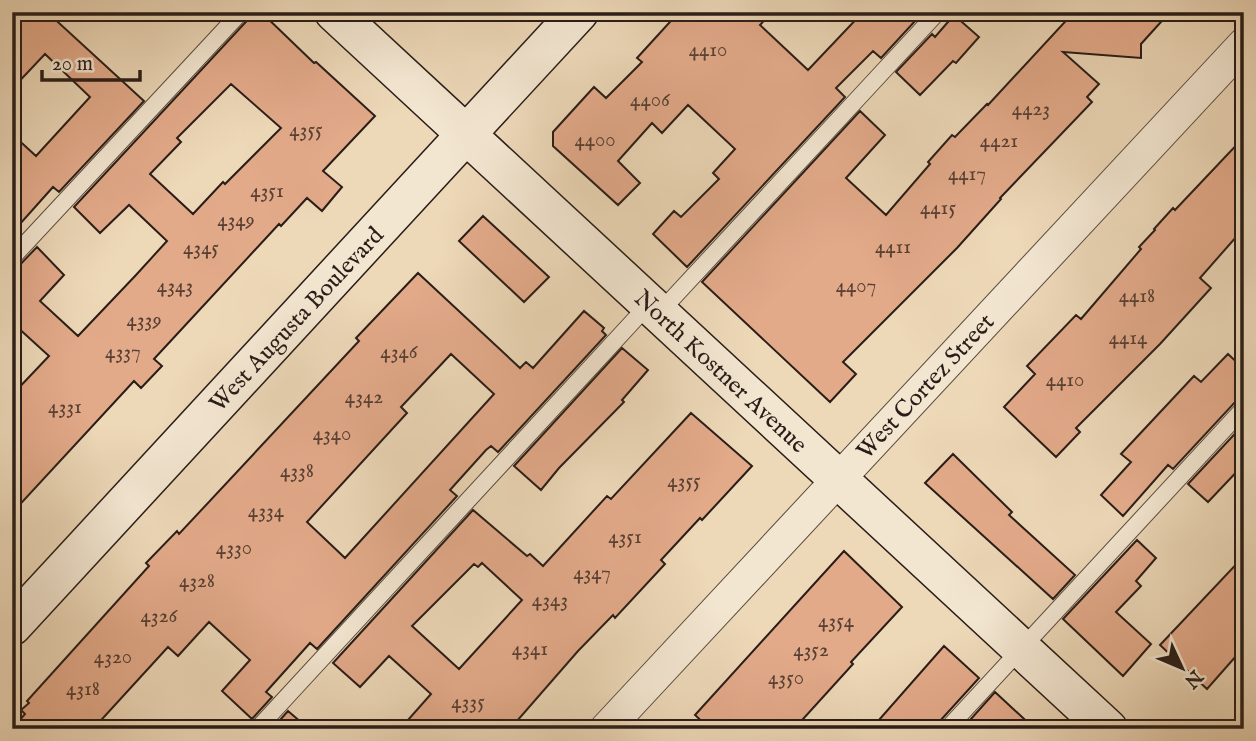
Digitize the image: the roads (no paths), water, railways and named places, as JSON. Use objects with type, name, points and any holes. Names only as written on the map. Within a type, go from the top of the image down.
[{"type":"street","name":"North Kostner Avenue","points":[[334,12],[1108,729]]},
{"type":"street","name":"West Augusta Boulevard","points":[[12,626],[579,12]]},
{"type":"street","name":"West Cortez Street","points":[[606,729],[1244,44]]},
{"type":"lane","points":[[12,258],[241,12]]},
{"type":"lane","points":[[257,729],[653,309],[938,12]]},
{"type":"lane","points":[[947,729],[1244,408]]}]
